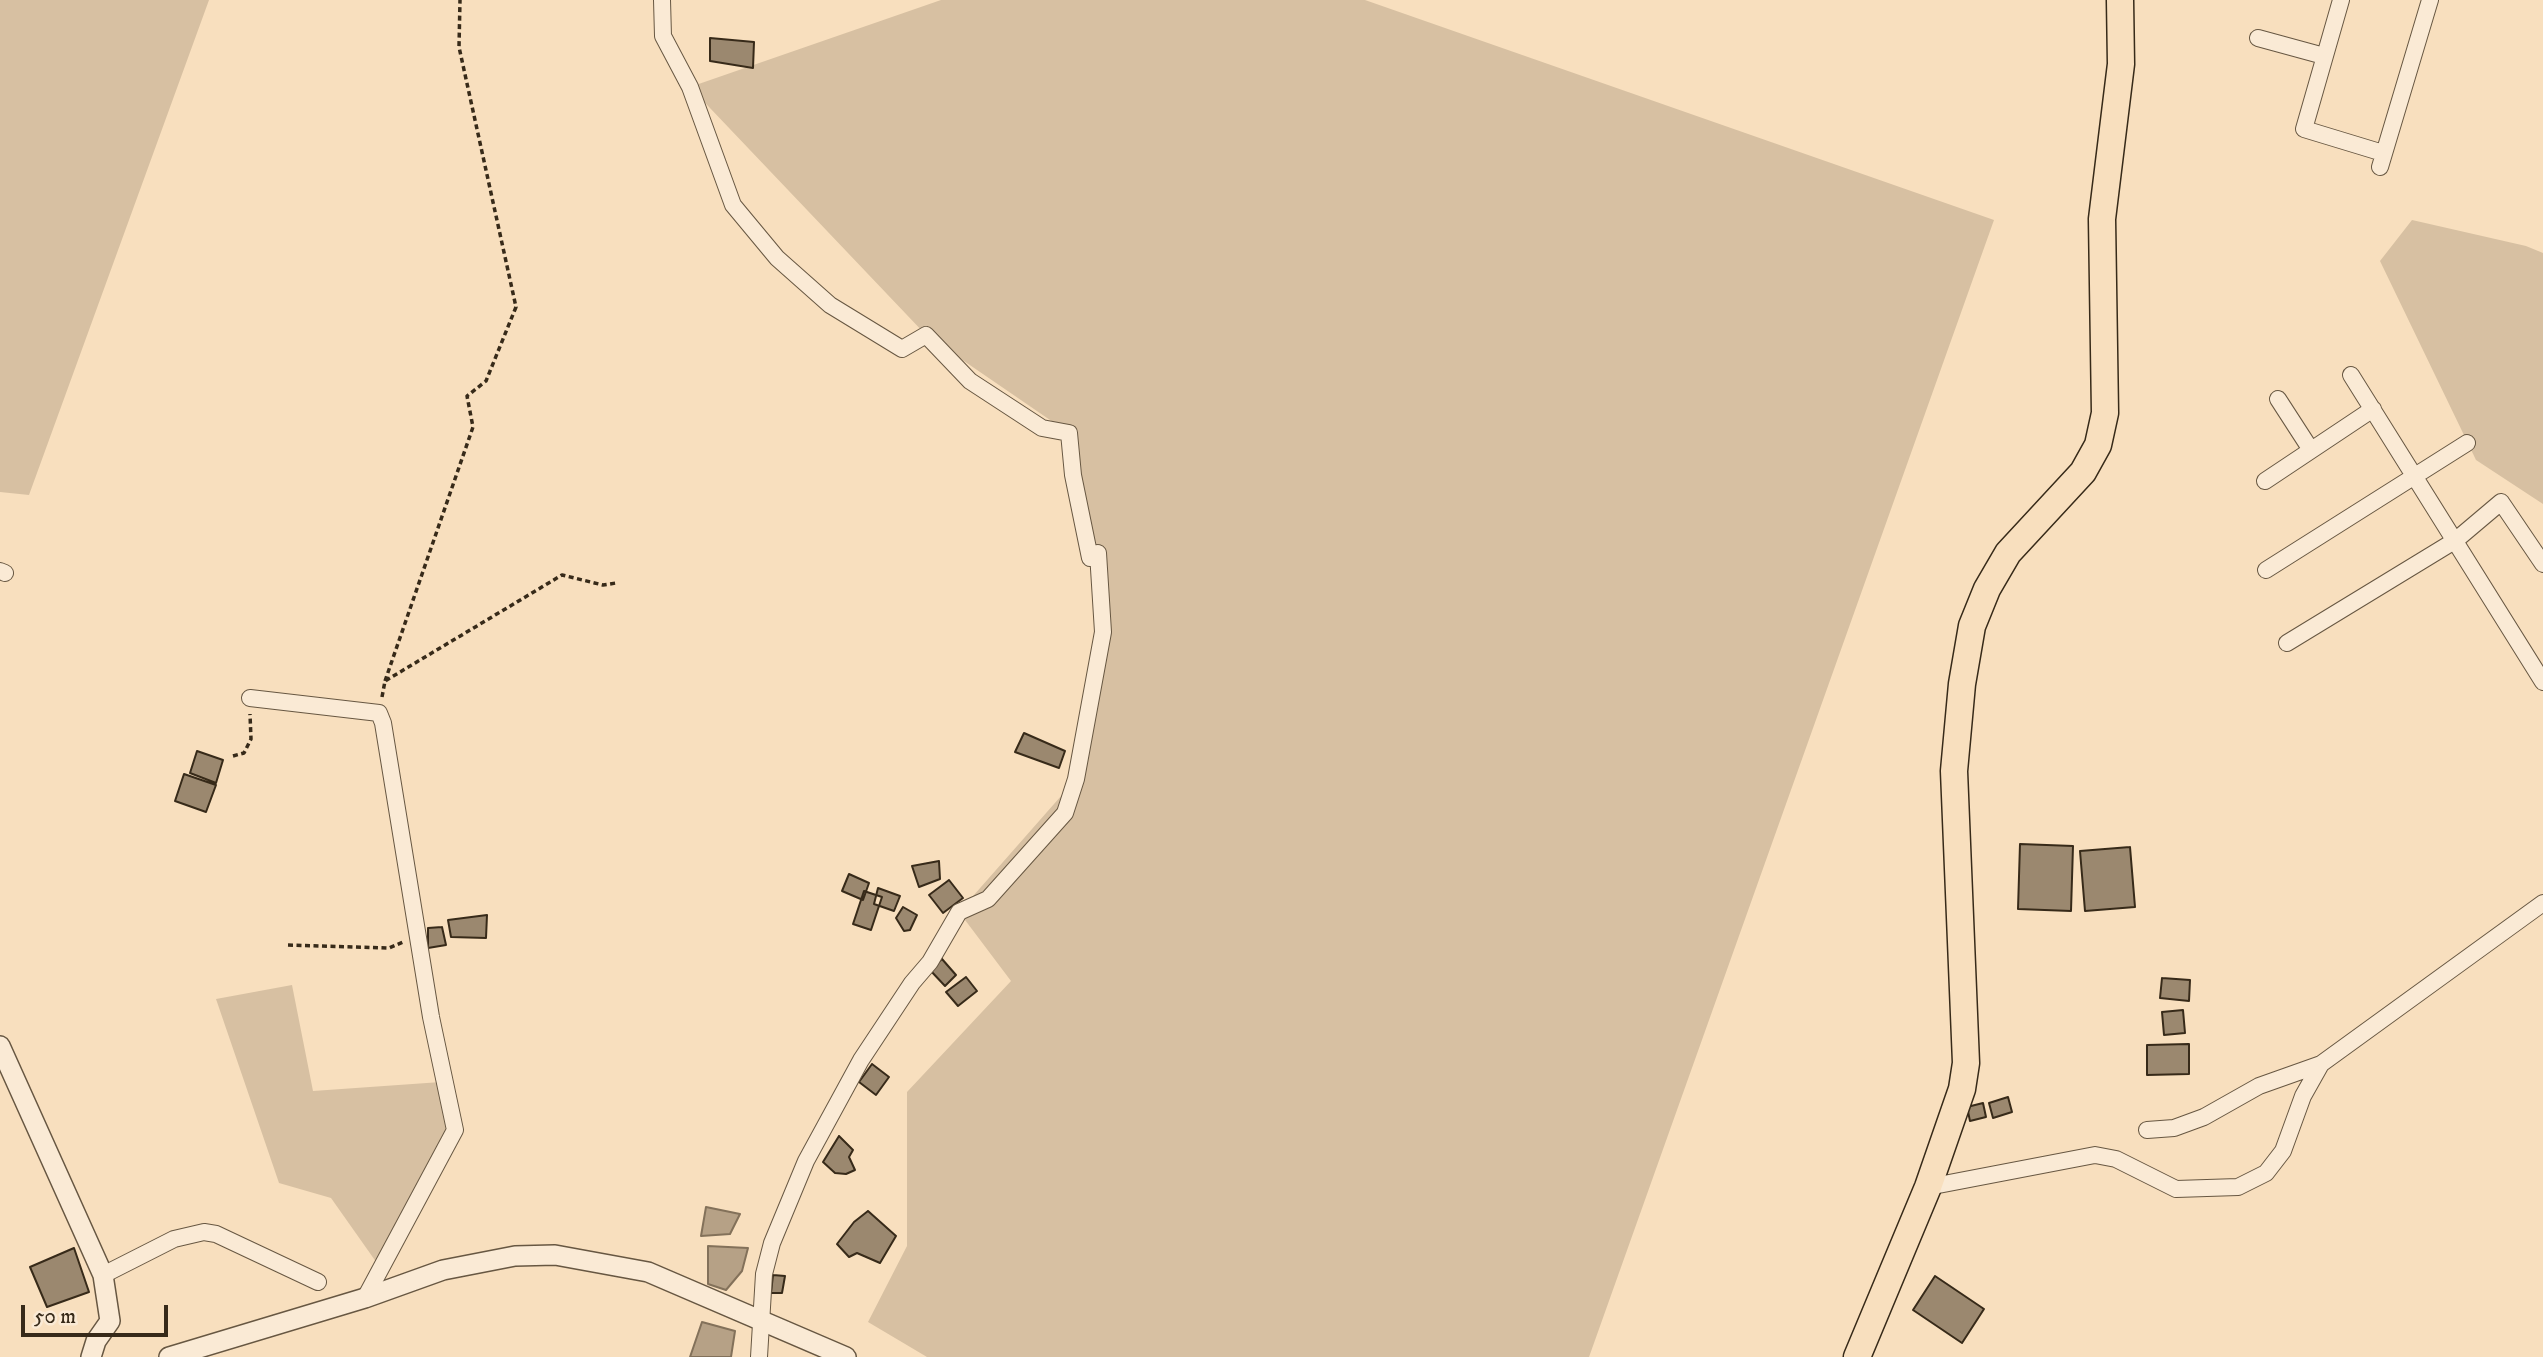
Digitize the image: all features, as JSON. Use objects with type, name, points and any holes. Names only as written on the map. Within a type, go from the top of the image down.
[{"type":"main road","points":[[1857,1357],[1928,1187],[1962,1089],[1966,1063],[1954,771],[1962,684],[1972,626],[1987,589],[2008,553],[2084,472],[2098,445],[2105,413],[2102,219],[2122,64],[2120,0]]},
{"type":"street","points":[[662,0],[663,36],[690,87],[733,205],[777,258],[830,305],[902,349],[926,335],[970,381],[1042,428],[1069,433],[1073,475],[1090,558],[1098,553],[1104,632],[1076,779],[1065,813],[988,899],[959,912],[930,962],[912,983],[861,1060],[806,1161],[772,1243],[764,1274],[759,1357]]},
{"type":"street","points":[[2341,0],[2304,129],[2382,160],[2430,0]]},
{"type":"street","points":[[2258,38],[2324,55]]},
{"type":"street","points":[[2351,375],[2543,682]]},
{"type":"street","points":[[2278,399],[2311,450]]},
{"type":"street","points":[[2265,481],[2373,409]]},
{"type":"street","points":[[2266,570],[2468,443]]},
{"type":"street","points":[[2287,643],[2456,540],[2501,502],[2543,564]]},
{"type":"street","points":[[250,698],[379,713],[455,1130],[365,1298]]},
{"type":"street","points":[[2147,1130],[2174,1128],[2204,1117],[2259,1086],[2321,1064],[2543,903]]},
{"type":"street","points":[[0,1046],[103,1275],[110,1321],[96,1341],[90,1357]]},
{"type":"street","points":[[1928,1187],[2095,1155],[2116,1159],[2176,1189],[2238,1187],[2266,1173],[2283,1151],[2303,1096],[2321,1064]]},
{"type":"street","points":[[103,1275],[174,1239],[204,1232],[216,1234],[318,1282]]},
{"type":"street","points":[[169,1357],[465,1265],[515,1255],[555,1255],[648,1272],[846,1357]]},
{"type":"path","points":[[379,713],[385,681],[473,428],[467,396],[486,381],[516,307],[459,47],[460,0]]},
{"type":"path","points":[[385,681],[562,575],[603,585],[616,583]]},
{"type":"path","points":[[233,756],[244,753],[251,739],[250,698]]},
{"type":"path","points":[[288,945],[389,948],[418,937]]},
{"type":"shaded area","points":[[0,0],[209,0],[29,495],[0,492]]},
{"type":"shaded area","points":[[941,0],[1365,0],[1994,220],[1589,1357],[927,1357],[868,1322],[907,1246],[907,1092],[1011,981],[959,912],[1076,779],[1103,632],[1098,553],[1069,433],[926,335],[690,87]]},
{"type":"shaded area","points":[[2412,220],[2526,246],[2543,253],[2543,504],[2476,460],[2380,261]]},
{"type":"shaded area","points":[[292,985],[313,1091],[441,1082],[450,1126],[379,1266],[331,1198],[279,1183],[216,999]]},
{"type":"shaded area","points":[[706,1207],[740,1214],[730,1234],[701,1236]]},
{"type":"shaded area","points":[[708,1246],[748,1248],[742,1271],[726,1290],[708,1284]]},
{"type":"shaded area","points":[[702,1322],[735,1331],[731,1357],[690,1357]]},
{"type":"building","points":[[710,38],[754,42],[753,68],[710,61]]},
{"type":"building","points":[[1024,733],[1065,751],[1059,768],[1015,752]]},
{"type":"building","points":[[197,751],[223,760],[216,783],[190,773]]},
{"type":"building","points":[[184,774],[216,785],[206,812],[175,801]]},
{"type":"building","points":[[2020,844],[2073,846],[2071,911],[2018,909]]},
{"type":"building","points":[[2130,847],[2135,907],[2085,911],[2080,851]]},
{"type":"building","points":[[939,861],[940,879],[919,887],[912,866]]},
{"type":"building","points":[[849,874],[869,883],[863,900],[842,891]]},
{"type":"building","points":[[949,880],[963,898],[943,913],[929,895]]},
{"type":"building","points":[[878,888],[900,896],[894,911],[874,904]]},
{"type":"building","points":[[864,891],[882,897],[871,930],[853,924]]},
{"type":"building","points":[[903,907],[917,915],[910,930],[904,931],[896,918]]},
{"type":"building","points":[[487,915],[486,938],[451,937],[448,920]]},
{"type":"building","points":[[442,927],[446,945],[428,948],[428,928]]},
{"type":"building","points":[[942,959],[956,975],[945,986],[930,970]]},
{"type":"building","points":[[966,977],[977,991],[958,1006],[946,992]]},
{"type":"building","points":[[2162,978],[2190,980],[2189,1001],[2160,998]]},
{"type":"building","points":[[2183,1010],[2185,1033],[2164,1035],[2162,1012]]},
{"type":"building","points":[[2189,1044],[2189,1074],[2147,1075],[2147,1045]]},
{"type":"building","points":[[872,1064],[889,1077],[876,1095],[859,1082]]},
{"type":"building","points":[[2008,1097],[2012,1112],[1993,1118],[1989,1103]]},
{"type":"building","points":[[1983,1103],[1986,1117],[1970,1121],[1967,1107]]},
{"type":"building","points":[[839,1136],[853,1150],[849,1157],[855,1170],[846,1174],[835,1173],[823,1162]]},
{"type":"building","points":[[868,1211],[896,1236],[880,1263],[857,1253],[849,1257],[837,1244],[854,1222]]},
{"type":"building","points":[[74,1248],[89,1292],[47,1307],[30,1267]]},
{"type":"building","points":[[773,1275],[785,1276],[782,1293],[771,1293]]},
{"type":"building","points":[[1935,1276],[1984,1309],[1962,1343],[1913,1310]]}]
